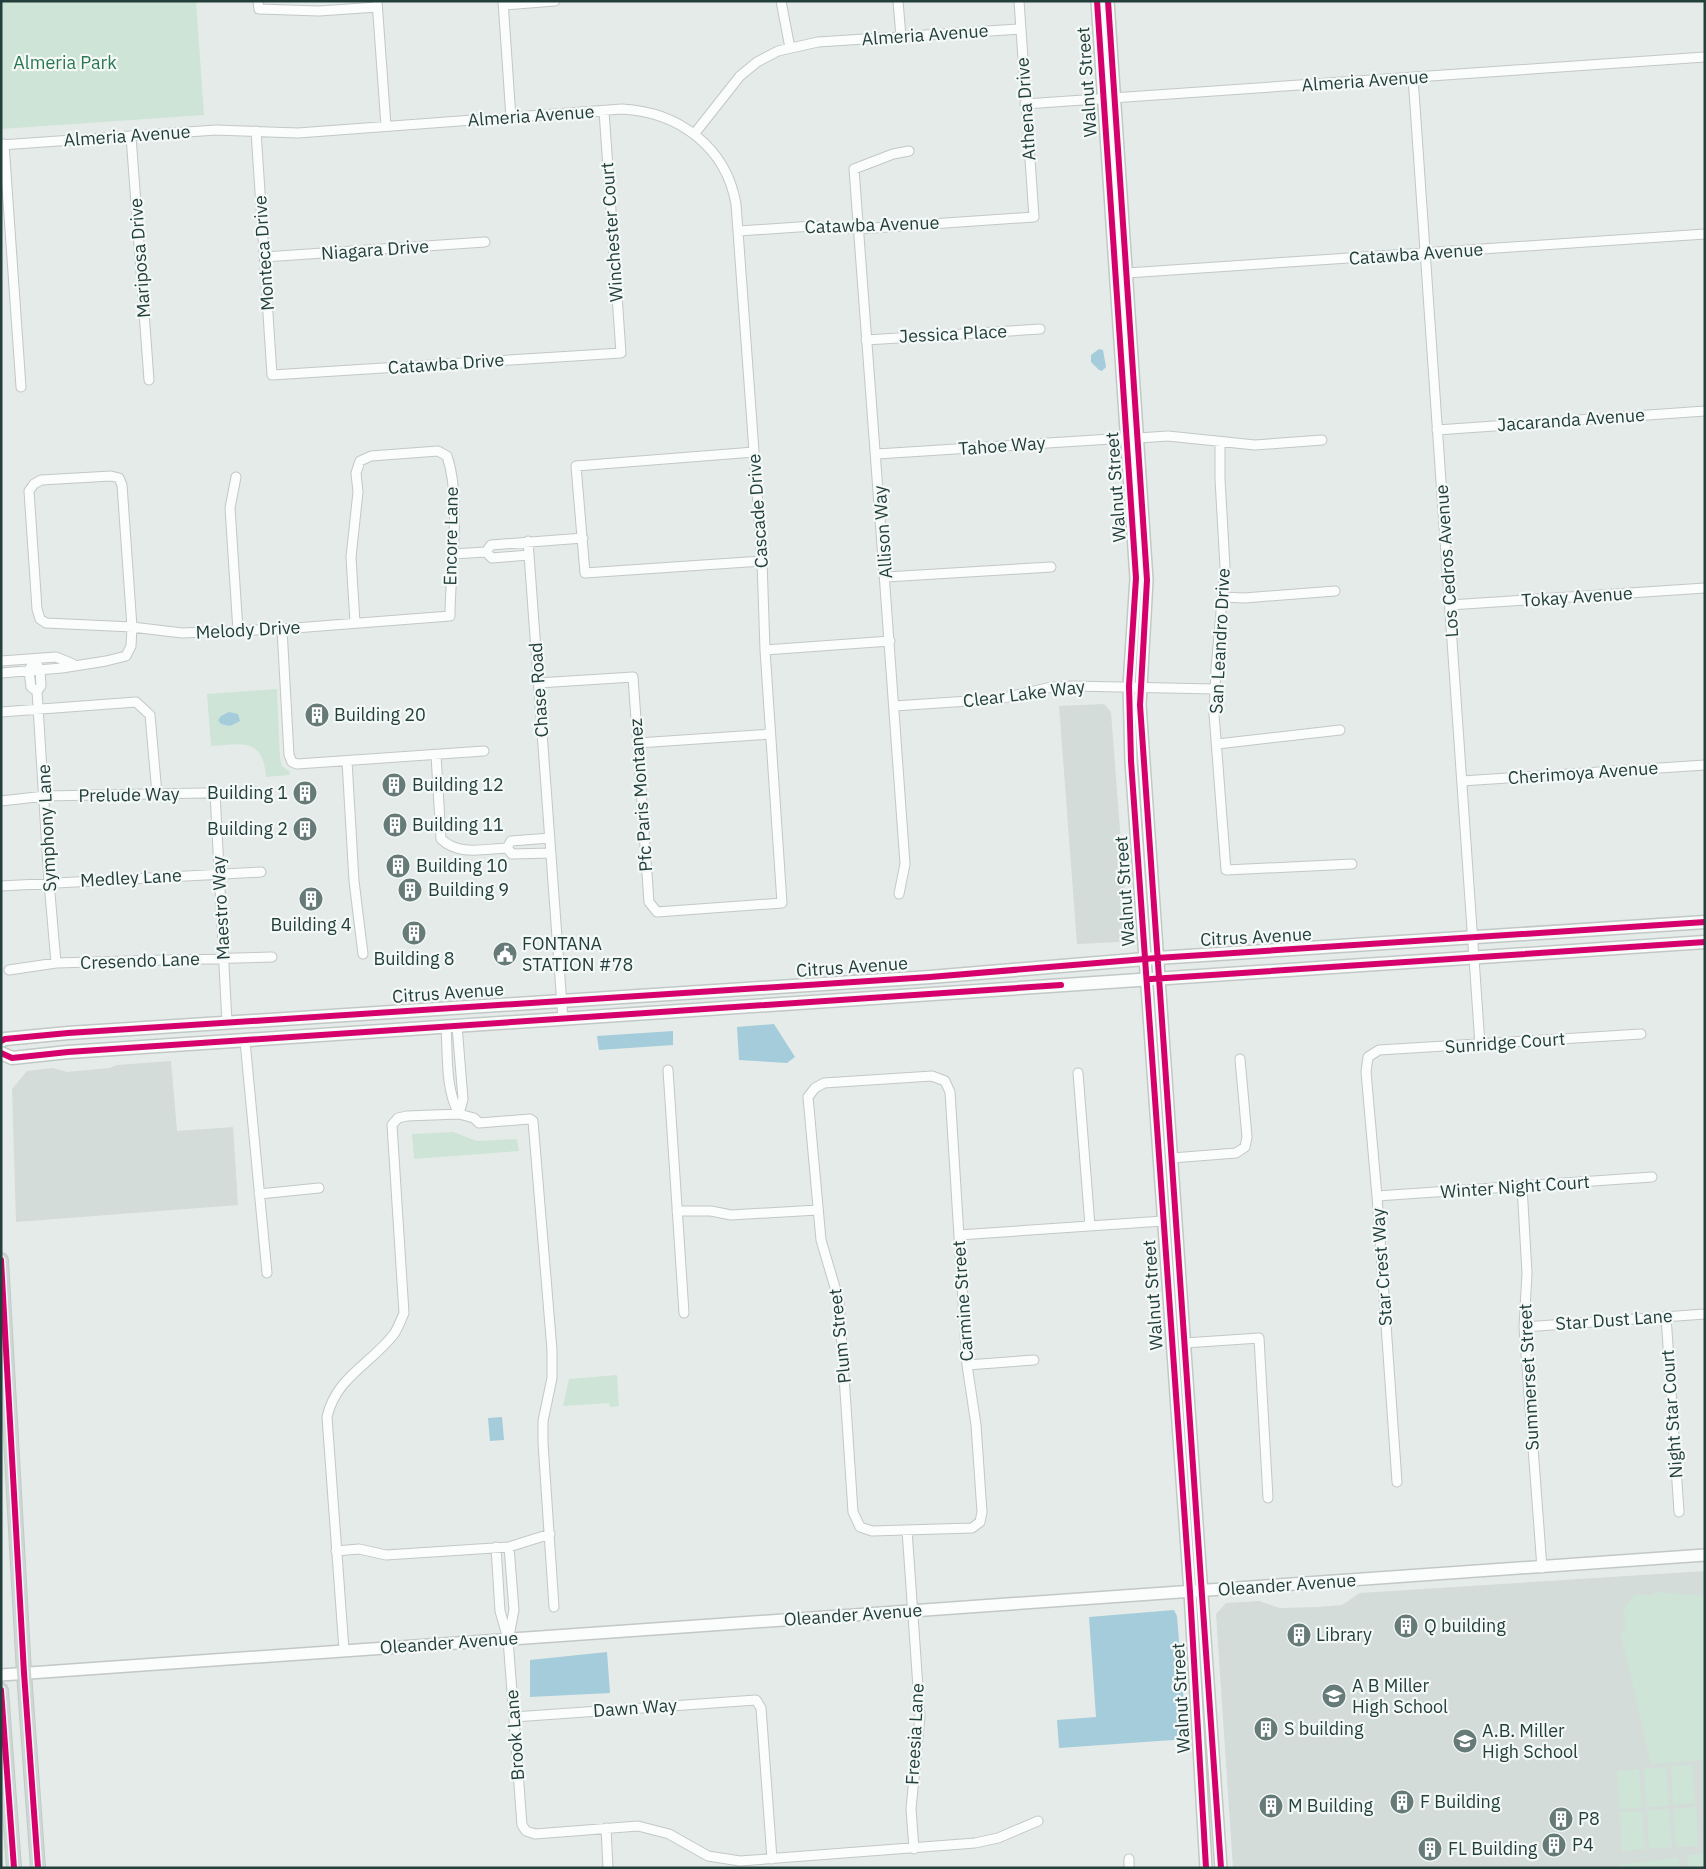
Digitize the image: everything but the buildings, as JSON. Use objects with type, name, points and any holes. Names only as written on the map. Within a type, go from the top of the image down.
[{"type":"main road","name":"Citrus Avenue","points":[[1,1042],[5,1039],[68,1033],[930,977],[1151,958],[1473,939],[1705,922]]},
{"type":"main road","name":"Citrus Avenue","points":[[1,1053],[12,1058],[1705,942]]},
{"type":"main road","points":[[1,1260],[24,1673],[38,1868]]},
{"type":"main road","points":[[1,1690],[14,1868]]},
{"type":"street","points":[[510,118],[503,3],[555,1]]},
{"type":"street","points":[[781,1],[783,21],[790,48]]},
{"type":"street","points":[[898,1],[901,37]]},
{"type":"street","name":"Athena Drive","points":[[1019,1],[1034,217]]},
{"type":"street","name":"Walnut Street","points":[[1097,1],[1110,99],[1127,274],[1136,578],[1134,686],[1151,958],[1172,1158],[1221,1868]]},
{"type":"street","name":"Walnut Street","points":[[1108,1],[1110,99],[1133,438]]},
{"type":"street","points":[[259,5],[318,11],[377,4],[386,126]]},
{"type":"street","name":"Almeria Avenue","points":[[2,144],[216,130],[298,133],[604,111],[647,112],[672,120],[694,133],[740,76],[762,59],[790,48],[818,42],[1020,29]]},
{"type":"street","name":"Almeria Avenue","points":[[1025,104],[1705,58]]},
{"type":"street","name":"Los Cedros Avenue","points":[[1413,77],[1480,1045]]},
{"type":"street","name":"Winchester Court","points":[[604,111],[621,353]]},
{"type":"street","name":"Monteca Drive","points":[[256,131],[272,375]]},
{"type":"street","name":"Cascade Drive","points":[[656,912],[782,903],[765,650],[762,561],[736,204],[730,178],[714,152],[694,133]]},
{"type":"street","name":"Mariposa Drive","points":[[131,136],[149,380]]},
{"type":"street","points":[[2,144],[21,388]]},
{"type":"street","name":"Allison Way","points":[[899,894],[905,864],[877,454],[866,340],[854,169],[893,154],[910,151]]},
{"type":"street","name":"Catawba Avenue","points":[[739,231],[814,226],[859,229],[1034,217]]},
{"type":"street","name":"Catawba Avenue","points":[[1127,274],[1705,234]]},
{"type":"street","name":"Niagara Drive","points":[[264,257],[485,242]]},
{"type":"street","name":"Jessica Place","points":[[866,340],[1040,329]]},
{"type":"street","name":"Catawba Drive","points":[[272,375],[621,353]]},
{"type":"street","name":"Jacaranda Avenue","points":[[1437,430],[1705,411]]},
{"type":"street","name":"Tahoe Way","points":[[877,454],[1168,436],[1255,445],[1322,440]]},
{"type":"street","name":"San Leandro Drive","points":[[1220,442],[1220,479],[1226,567],[1214,690],[1226,870],[1352,864]]},
{"type":"street","name":"Encore Lane","points":[[355,623],[351,557],[358,492],[356,473],[360,461],[371,456],[438,451],[447,456],[451,468],[454,514],[450,616]]},
{"type":"street","points":[[754,452],[576,466],[585,573],[762,561]]},
{"type":"street","name":"Melody Drive","points":[[132,627],[122,485],[119,478],[111,476],[41,480],[34,484],[30,491],[37,609],[40,619],[46,623],[132,627],[182,633],[238,631],[450,616]]},
{"type":"street","points":[[236,477],[230,508],[238,631]]},
{"type":"street","points":[[486,552],[491,545],[583,538]]},
{"type":"street","name":"Chase Road","points":[[528,542],[563,1019]]},
{"type":"street","points":[[452,554],[486,552],[492,558],[529,555]]},
{"type":"street","points":[[886,577],[1051,566]]},
{"type":"street","name":"Tokay Avenue","points":[[1450,606],[1705,588]]},
{"type":"street","points":[[1223,596],[1244,598],[1335,591]]},
{"type":"street","points":[[1,673],[106,662],[126,656],[131,646],[132,627]]},
{"type":"street","points":[[282,628],[289,755],[292,762],[297,764],[484,751]]},
{"type":"street","points":[[765,650],[890,641]]},
{"type":"street","points":[[1,662],[56,657],[73,664]]},
{"type":"street","points":[[34,659],[40,670]]},
{"type":"street","points":[[30,671],[34,659]]},
{"type":"street","name":"Symphony Lane","points":[[40,670],[41,686],[38,692],[49,882],[56,964]]},
{"type":"street","name":"Symphony Lane","points":[[30,671],[31,687],[38,692]]},
{"type":"street","name":"Pfc Paris Montanez","points":[[538,683],[633,677],[649,902],[656,912]]},
{"type":"street","name":"Clear Lake Way","points":[[894,706],[999,699],[1052,687],[1134,686],[1214,690]]},
{"type":"street","points":[[1,712],[136,702],[150,715],[157,794]]},
{"type":"street","points":[[1217,744],[1340,730]]},
{"type":"street","points":[[638,743],[770,734]]},
{"type":"street","points":[[436,755],[441,838],[451,848],[463,850],[503,848],[512,854],[551,852]]},
{"type":"street","points":[[347,761],[354,881],[364,954]]},
{"type":"street","name":"Cherimoya Avenue","points":[[1462,781],[1705,765]]},
{"type":"street","name":"Prelude Way","points":[[1,800],[45,796],[256,792]]},
{"type":"street","name":"Maestro Way","points":[[215,793],[227,1023]]},
{"type":"street","points":[[503,848],[511,840],[550,838]]},
{"type":"street","name":"Medley Lane","points":[[1,886],[261,872]]},
{"type":"street","name":"Cresendo Lane","points":[[9,970],[56,964],[272,957]]},
{"type":"street","name":"Walnut Street","points":[[1153,979],[1163,1221],[1190,1592],[1206,1868]]},
{"type":"street","points":[[452,1027],[450,1089],[452,1101],[459,1114]]},
{"type":"street","name":"Sunridge Court","points":[[1370,1053],[1379,1050],[1641,1034]]},
{"type":"street","points":[[245,1041],[267,1273]]},
{"type":"street","name":"Star Crest Way","points":[[1370,1053],[1366,1072],[1378,1196],[1397,1482]]},
{"type":"street","points":[[1172,1158],[1236,1153],[1245,1147],[1247,1138],[1240,1058]]},
{"type":"street","points":[[668,1070],[684,1313]]},
{"type":"street","points":[[1078,1073],[1090,1226]]},
{"type":"street","name":"Carmine Street","points":[[815,1088],[824,1083],[932,1076],[945,1081],[950,1092],[967,1364],[976,1425],[982,1512],[980,1522],[972,1528],[907,1530]]},
{"type":"street","name":"Plum Street","points":[[815,1088],[808,1097],[818,1210],[821,1240],[839,1301],[854,1512],[860,1527],[872,1531],[907,1530]]},
{"type":"street","points":[[344,1650],[328,1417],[330,1403],[345,1379],[394,1333],[404,1313],[392,1125],[398,1118],[407,1116],[459,1114],[474,1118],[479,1123],[530,1119],[533,1121],[552,1350],[552,1378],[543,1421],[554,1607]]},
{"type":"street","name":"Winter Night Court","points":[[1378,1196],[1652,1177]]},
{"type":"street","name":"Summerset Street","points":[[1522,1186],[1527,1273],[1524,1327],[1542,1568]]},
{"type":"street","points":[[259,1194],[319,1188]]},
{"type":"street","points":[[677,1211],[711,1210],[731,1215],[818,1210]]},
{"type":"street","points":[[958,1235],[1163,1221]]},
{"type":"street","name":"Star Dust Lane","points":[[1524,1327],[1705,1314]]},
{"type":"street","name":"Night Star Court","points":[[1666,1316],[1679,1512]]},
{"type":"street","points":[[1185,1343],[1258,1338],[1268,1498]]},
{"type":"street","points":[[967,1364],[1034,1360]]},
{"type":"street","name":"Freesia Lane","points":[[907,1530],[920,1716],[911,1809],[914,1849]]},
{"type":"street","points":[[336,1550],[359,1549],[386,1555],[496,1547],[509,1546],[550,1534]]},
{"type":"street","points":[[508,1639],[514,1610],[509,1546]]},
{"type":"street","points":[[496,1547],[500,1611],[508,1639]]},
{"type":"street","name":"Oleander Avenue","points":[[1,1675],[1542,1568],[1705,1555]]},
{"type":"street","points":[[499,1592],[513,1591]]},
{"type":"street","name":"Brook Lane","points":[[508,1639],[522,1825],[526,1831],[535,1834],[606,1828]]},
{"type":"street","name":"Dawn Way","points":[[514,1717],[756,1700],[761,1708],[772,1859]]},
{"type":"street","points":[[608,1868],[606,1828],[638,1826],[653,1829],[678,1838],[708,1856],[740,1861],[975,1843],[998,1838],[1038,1821]]},
{"type":"shaded area","points":[[1104,704],[1111,712],[1128,934],[1119,942],[1077,944],[1059,706]]},
{"type":"shaded area","points":[[171,1061],[177,1131],[233,1127],[238,1205],[16,1222],[12,1089],[27,1071],[53,1068],[67,1072],[109,1068],[117,1065]]},
{"type":"shaded area","name":"A.B. Miller High School","points":[[1705,1571],[1705,1868],[1233,1868],[1216,1614],[1226,1603],[1259,1601],[1280,1608],[1317,1607],[1342,1605],[1360,1593]]},
{"type":"green space","name":"Almeria Park","points":[[1,1],[196,1],[204,115],[1,129]]},
{"type":"green space","points":[[277,689],[280,759],[282,766],[290,772],[289,775],[266,777],[264,764],[255,749],[241,744],[211,746],[207,694]]},
{"type":"green space","points":[[453,1132],[477,1141],[517,1139],[519,1151],[414,1159],[412,1134]]},
{"type":"green space","points":[[617,1375],[619,1406],[610,1407],[609,1403],[563,1406],[569,1379]]},
{"type":"green space","points":[[1656,1592],[1705,1596],[1705,1760],[1651,1764],[1621,1634],[1625,1628],[1624,1608],[1635,1595],[1651,1595]]},
{"type":"green space","points":[[1693,1765],[1695,1803],[1673,1805],[1671,1766]]},
{"type":"green space","points":[[1666,1767],[1669,1806],[1646,1807],[1644,1769]]},
{"type":"green space","points":[[1639,1769],[1642,1808],[1619,1809],[1617,1771]]},
{"type":"green space","points":[[1696,1807],[1698,1846],[1676,1847],[1673,1809]]},
{"type":"green space","points":[[1669,1809],[1672,1847],[1649,1849],[1647,1810]]},
{"type":"green space","points":[[1642,1811],[1645,1849],[1622,1851],[1620,1812]]},
{"type":"green space","points":[[1705,1854],[1705,1868],[1688,1868],[1687,1855]]},
{"type":"green space","points":[[1678,1858],[1679,1868],[1619,1868],[1619,1865]]},
{"type":"water","points":[[1099,349],[1103,350],[1106,367],[1102,371],[1091,362],[1091,355]]},
{"type":"water","points":[[229,712],[238,714],[240,721],[230,726],[221,724],[218,720]]},
{"type":"water","points":[[774,1024],[795,1057],[787,1063],[739,1060],[737,1027]]},
{"type":"water","points":[[673,1031],[673,1045],[599,1050],[597,1036]]},
{"type":"water","points":[[502,1417],[504,1440],[490,1441],[488,1418]]},
{"type":"water","points":[[1174,1610],[1177,1616],[1187,1739],[1059,1748],[1057,1720],[1096,1717],[1089,1617]]},
{"type":"water","points":[[607,1652],[610,1693],[530,1697],[530,1660]]},
{"type":"cycle path","points":[[1097,1],[1136,578],[1129,686],[1131,761],[1190,1592],[1206,1868]]},
{"type":"cycle path","points":[[1108,1],[1147,580],[1140,705],[1221,1868]]},
{"type":"cycle path","points":[[1,1041],[5,1039],[68,1033],[930,977],[1157,958],[1705,922]]},
{"type":"cycle path","points":[[1151,979],[1705,942]]},
{"type":"cycle path","points":[[1,1053],[12,1058],[68,1052],[1061,985]]},
{"type":"cycle path","points":[[1,1260],[24,1673],[38,1868]]},
{"type":"cycle path","points":[[1,1690],[14,1868]]},
{"type":"place","name":"Building 20","points":[[317,715]]},
{"type":"place","name":"Building 12","points":[[394,785]]},
{"type":"place","name":"Building 1","points":[[305,793]]},
{"type":"place","name":"Building 11","points":[[395,825]]},
{"type":"place","name":"Building 2","points":[[305,829]]},
{"type":"place","name":"Building 10","points":[[398,866]]},
{"type":"place","name":"Building 9","points":[[410,890]]},
{"type":"place","name":"Building 4","points":[[311,899]]},
{"type":"place","name":"Building 8","points":[[414,933]]},
{"type":"place","name":"FONTANA STATION #78","points":[[505,954]]},
{"type":"place","name":"Q building","points":[[1406,1626]]},
{"type":"place","name":"Library","points":[[1299,1635]]},
{"type":"place","name":"A B Miller High School","points":[[1334,1696]]},
{"type":"place","name":"S building","points":[[1266,1729]]},
{"type":"place","name":"A.B. Miller High School","points":[[1465,1741]]},
{"type":"place","name":"F Building","points":[[1402,1802]]},
{"type":"place","name":"M Building","points":[[1271,1806]]},
{"type":"place","name":"P8","points":[[1561,1819]]},
{"type":"place","name":"P4","points":[[1554,1845]]},
{"type":"place","name":"FL Building","points":[[1430,1849]]}]
